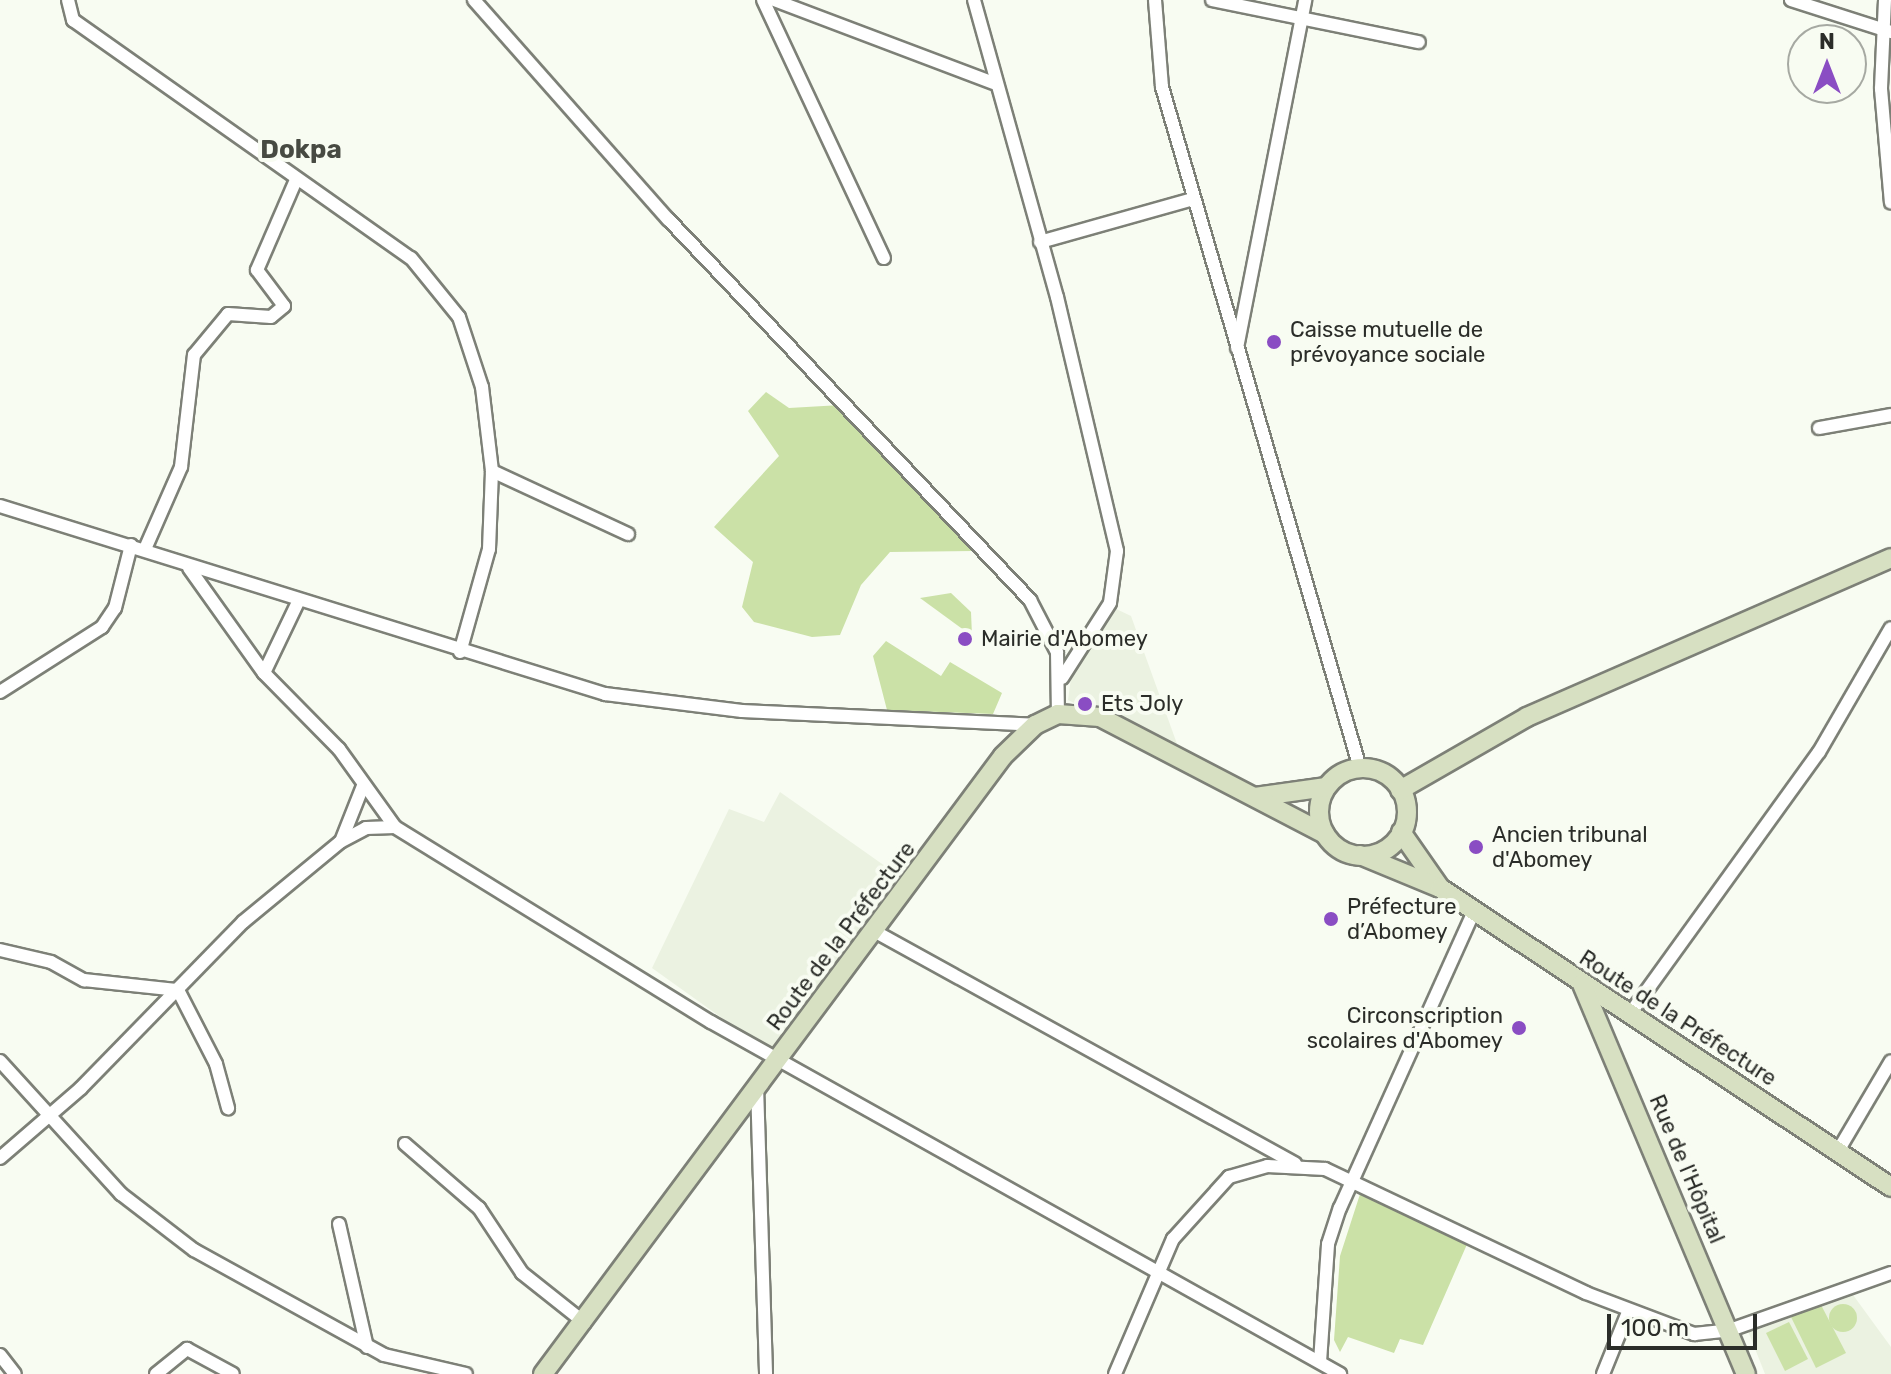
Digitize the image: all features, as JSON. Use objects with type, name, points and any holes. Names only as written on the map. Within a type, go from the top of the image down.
[{"type":"street","points":[[68,0],[73,20],[222,120],[296,180],[386,239],[444,291],[474,354],[492,471],[489,549],[460,652]]},
{"type":"street","points":[[474,0],[668,219],[1030,600],[1062,678]]},
{"type":"street","points":[[763,0],[884,258]]},
{"type":"street","points":[[774,0],[994,83]]},
{"type":"street","points":[[974,0],[994,83],[1040,242],[1117,551],[1110,603],[1062,678],[1058,714]]},
{"type":"street","points":[[1155,0],[1155,56],[1193,199],[1360,768]]},
{"type":"street","points":[[1212,0],[1301,22],[1419,42]]},
{"type":"street","points":[[1237,351],[1305,0]]},
{"type":"street","points":[[1791,0],[1886,31]]},
{"type":"street","points":[[1885,0],[1881,89],[1891,203]]},
{"type":"street","points":[[1881,89],[1891,102]]},
{"type":"street","points":[[145,549],[181,467],[194,355],[228,314],[271,317],[284,306],[257,270],[296,180]]},
{"type":"street","points":[[1040,242],[1193,199]]},
{"type":"street","points":[[1819,428],[1891,415]]},
{"type":"street","points":[[492,471],[628,534]]},
{"type":"street","points":[[0,506],[145,549],[189,568],[298,602],[605,694],[686,707],[1035,725]]},
{"type":"street","points":[[0,692],[102,627],[115,608],[131,545]]},
{"type":"street","points":[[1400,790],[1527,717],[1891,558]]},
{"type":"street","points":[[189,568],[264,673],[339,749],[395,827],[778,1061],[1159,1269],[1336,1373]]},
{"type":"street","points":[[264,673],[298,602]]},
{"type":"street","points":[[1632,1011],[1819,752],[1891,628]]},
{"type":"street","name":"Route de la Préfecture","points":[[543,1374],[585,1323],[1003,756],[1035,725],[1058,714],[1100,717],[1325,834]]},
{"type":"street","points":[[1255,797],[1326,787],[1360,768],[1379,771],[1400,790],[1401,832],[1380,852],[1360,855],[1325,834],[1319,815],[1326,787]]},
{"type":"street","points":[[340,842],[354,823],[363,786]]},
{"type":"street","points":[[0,1158],[47,1117],[178,990],[243,922],[340,842],[366,828],[395,827]]},
{"type":"street","name":"Route de la Préfecture","points":[[1401,832],[1440,888]]},
{"type":"street","name":"Route de la Préfecture","points":[[1360,855],[1440,888],[1582,984],[1632,1011],[1891,1187]]},
{"type":"street","points":[[1320,1362],[1328,1244],[1351,1180],[1473,913]]},
{"type":"street","points":[[874,931],[1297,1163],[1351,1180],[1628,1312],[1694,1334],[1730,1330],[1891,1273]]},
{"type":"street","points":[[0,950],[51,962],[84,980],[178,990]]},
{"type":"street","name":"Rue de l'Hôpital","points":[[1582,984],[1746,1374]]},
{"type":"street","points":[[178,990],[216,1064],[228,1108]]},
{"type":"street","points":[[0,1061],[47,1117],[121,1194],[183,1242],[367,1347],[466,1374]]},
{"type":"street","points":[[1838,1151],[1891,1061]]},
{"type":"street","points":[[757,1086],[766,1374]]},
{"type":"street","points":[[405,1144],[479,1208],[522,1273],[585,1323]]},
{"type":"street","points":[[1115,1374],[1173,1239],[1229,1177],[1297,1163]]},
{"type":"street","points":[[339,1224],[367,1347]]},
{"type":"street","points":[[1603,1374],[1628,1312]]},
{"type":"street","points":[[156,1374],[187,1349],[233,1374]]},
{"type":"street","points":[[0,1355],[15,1374]]},
{"type":"shaded area","points":[[1112,607],[1131,616],[1181,755],[1068,700],[1071,678]]},
{"type":"shaded area","points":[[780,792],[902,878],[775,1056],[652,968],[729,809],[764,822]]},
{"type":"shaded area","points":[[1848,1288],[1891,1347],[1891,1374],[1765,1374],[1748,1331]]},
{"type":"green space","points":[[766,392],[789,408],[841,405],[973,551],[890,552],[861,585],[840,635],[812,637],[754,622],[742,607],[753,562],[714,527],[779,456],[748,411]]},
{"type":"green space","points":[[951,593],[971,612],[972,636],[920,598]]},
{"type":"green space","points":[[886,641],[941,676],[950,662],[1002,693],[993,714],[887,710],[873,656]]},
{"type":"green space","points":[[1361,1191],[1468,1242],[1423,1345],[1400,1339],[1394,1353],[1348,1337],[1340,1352],[1334,1340],[1340,1256]]},
{"type":"green space","points":[[1820,1303],[1846,1353],[1816,1368],[1791,1317]]},
{"type":"green space","points":[[1843,1304],[1853,1308],[1857,1318],[1853,1328],[1843,1332],[1833,1328],[1829,1318],[1833,1308]]},
{"type":"green space","points":[[1789,1322],[1808,1359],[1785,1371],[1766,1333]]},
{"type":"place","name":"Caisse mutuelle de prévoyance sociale","points":[[1274,342]]},
{"type":"place","name":"Mairie d'Abomey","points":[[965,639]]},
{"type":"place","name":"Ets Joly","points":[[1085,704]]},
{"type":"place","name":"Ancien tribunal d'Abomey","points":[[1476,847]]},
{"type":"place","name":"Préfecture d’Abomey","points":[[1331,919]]},
{"type":"place","name":"Circonscription scolaires d'Abomey","points":[[1519,1028]]},
{"type":"district","name":"Dokpa","points":[[301,150]]}]
